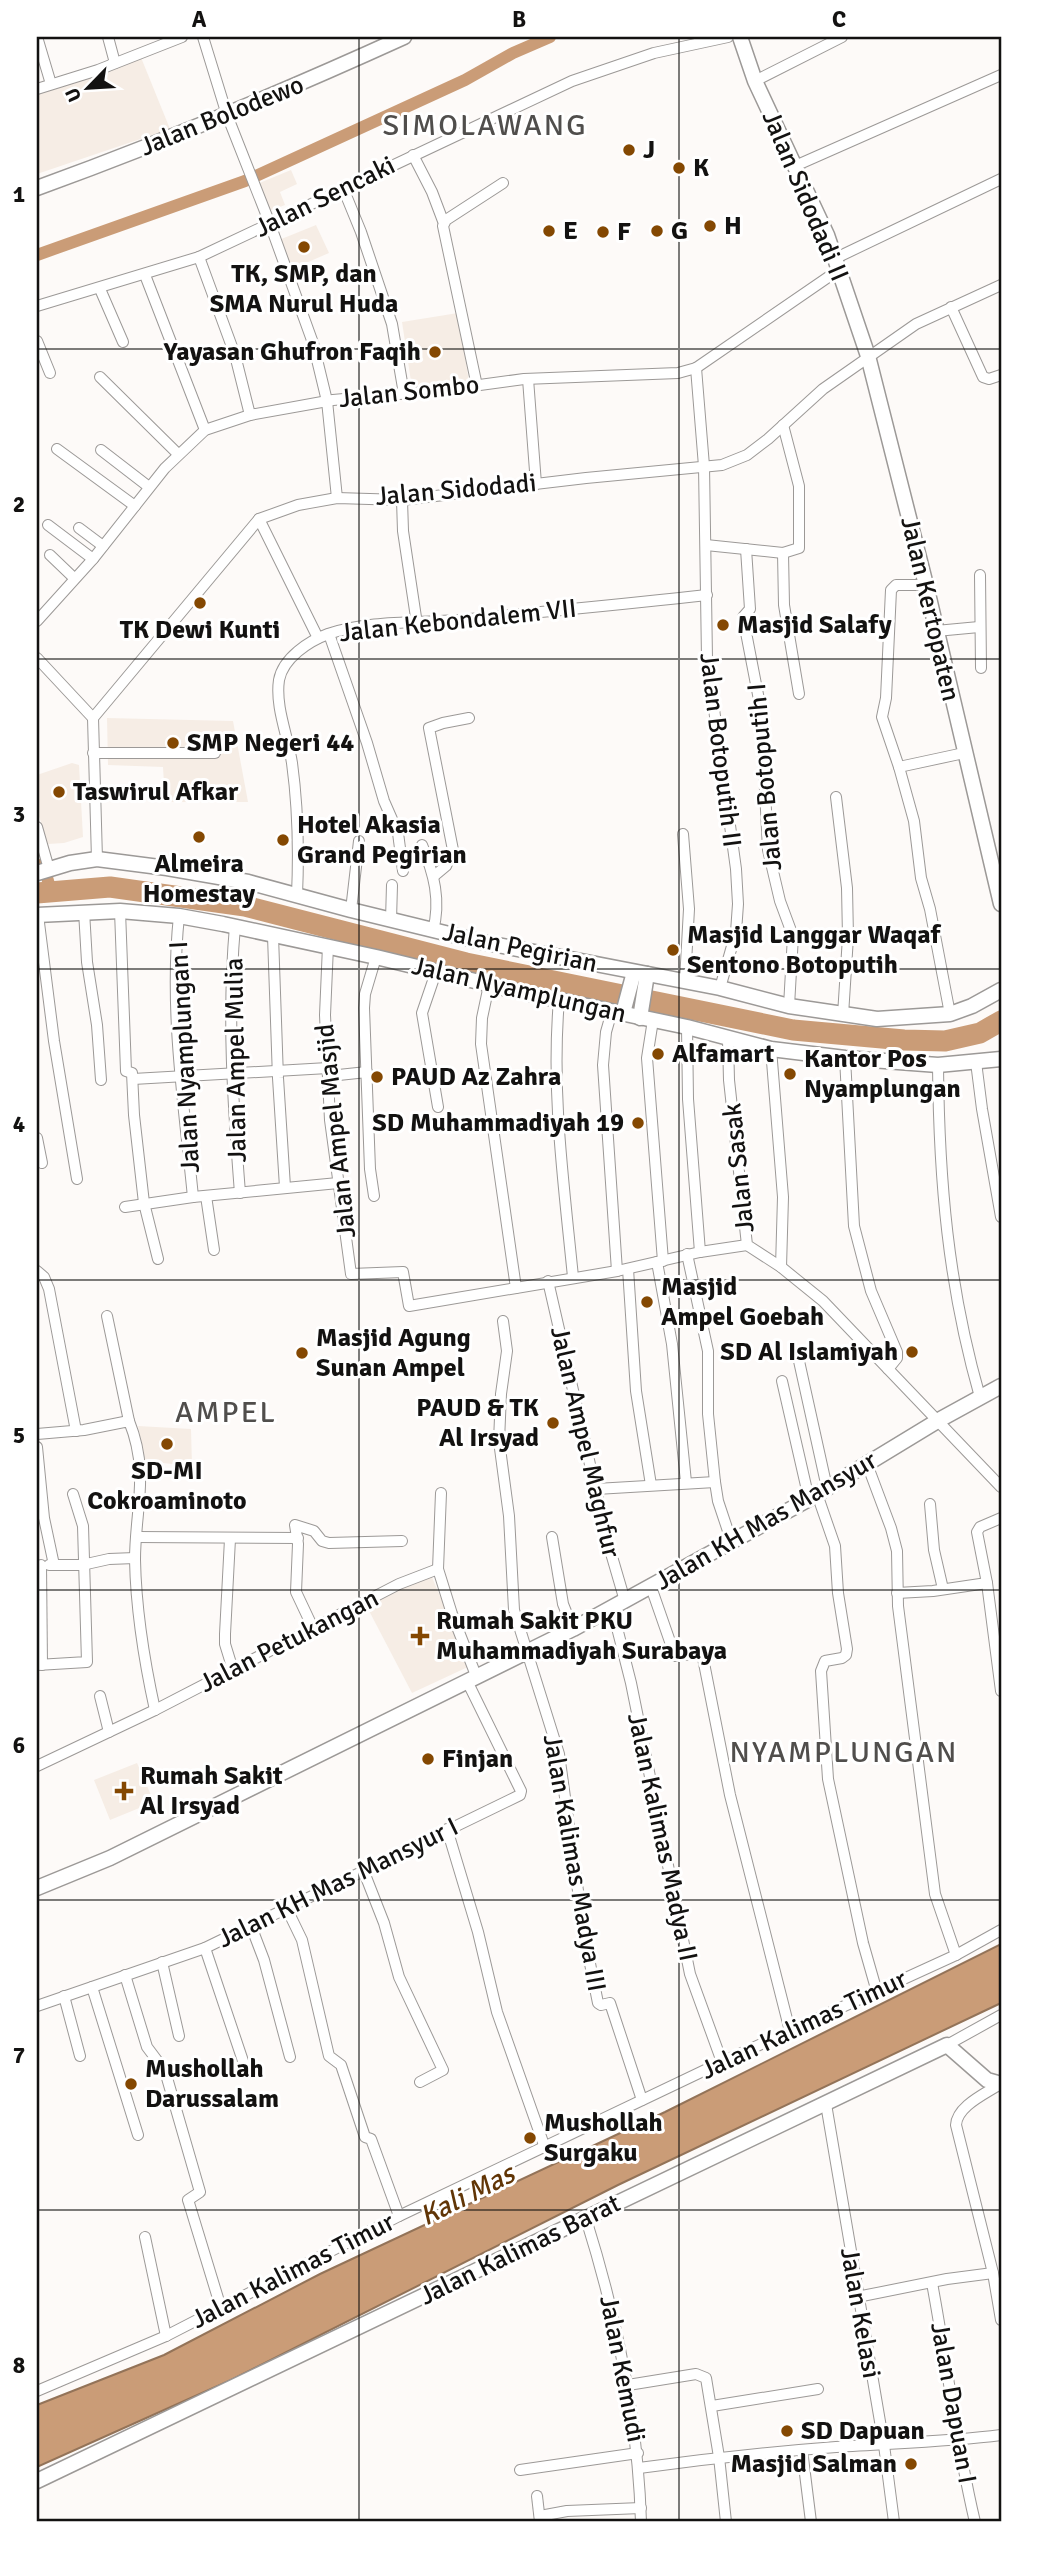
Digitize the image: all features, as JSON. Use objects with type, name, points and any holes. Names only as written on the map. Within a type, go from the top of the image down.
[{"type":"street","points":[[37,37],[51,85]]},
{"type":"street","points":[[108,37],[115,63]]},
{"type":"street","points":[[37,89],[182,37]]},
{"type":"street","points":[[203,37],[227,115],[302,310],[327,401],[337,498]]},
{"type":"street","name":"Jalan Bolodewo","points":[[37,188],[227,115],[404,37]]},
{"type":"street","name":"Jalan Sencaki","points":[[37,306],[199,257],[572,80],[654,53],[728,37]]},
{"type":"street","name":"Jalan Sidodadi II","points":[[740,37],[755,81],[838,264],[868,356]]},
{"type":"street","points":[[755,81],[842,37]]},
{"type":"street","points":[[794,166],[1001,75]]},
{"type":"street","points":[[412,155],[432,192],[443,221],[477,386]]},
{"type":"street","name":"Jalan Sombo","points":[[37,621],[93,559],[178,454],[205,430],[250,415],[327,401],[528,379],[636,373],[662,375],[696,368],[838,264],[1001,180]]},
{"type":"street","points":[[443,221],[503,183]]},
{"type":"street","points":[[343,188],[392,324],[404,394]]},
{"type":"street","points":[[199,257],[235,355],[250,415]]},
{"type":"street","points":[[145,275],[205,430]]},
{"type":"street","name":"Jalan Sidodadi","points":[[259,519],[298,505],[337,498],[402,500],[722,465],[747,454],[823,389],[916,324],[1001,285]]},
{"type":"street","points":[[100,289],[123,342]]},
{"type":"street","points":[[951,307],[983,377],[989,379],[1001,375]]},
{"type":"street","points":[[37,341],[50,373]]},
{"type":"street","name":"Jalan Kertopaten","points":[[868,356],[926,585],[1001,904]]},
{"type":"street","name":"Jalan Botoputih II","points":[[696,368],[704,467],[707,659],[737,892],[736,932],[720,988]]},
{"type":"street","points":[[100,377],[178,454]]},
{"type":"street","points":[[528,379],[536,484]]},
{"type":"street","points":[[706,545],[783,553],[795,551],[801,544],[799,486],[783,425]]},
{"type":"street","points":[[57,449],[135,506]]},
{"type":"street","points":[[101,450],[149,487]]},
{"type":"street","points":[[402,500],[403,531],[417,624]]},
{"type":"street","points":[[97,859],[93,718],[259,519],[318,638]]},
{"type":"street","points":[[48,525],[93,559]]},
{"type":"street","points":[[79,528],[103,546]]},
{"type":"street","name":"Jalan Botoputih I","points":[[746,549],[750,609],[743,617],[761,710],[768,850],[780,901],[793,936],[789,1006]]},
{"type":"street","points":[[783,553],[784,605],[799,694]]},
{"type":"street","points":[[50,555],[74,578]]},
{"type":"street","points":[[980,575],[981,668]]},
{"type":"street","points":[[926,585],[896,585],[891,590],[886,698],[881,713],[914,821],[921,878],[930,909],[950,1014]]},
{"type":"street","name":"Jalan Kebondalem VII","points":[[297,895],[299,820],[292,760],[279,705],[279,679],[286,664],[296,653],[329,634],[385,624],[417,624],[707,595]]},
{"type":"street","points":[[936,631],[979,627]]},
{"type":"street","points":[[329,634],[388,811],[398,833],[403,871]]},
{"type":"street","points":[[37,659],[93,718]]},
{"type":"street","points":[[434,876],[446,866],[453,850],[429,728],[469,718]]},
{"type":"street","points":[[93,752],[215,753]]},
{"type":"street","points":[[899,766],[964,753]]},
{"type":"street","points":[[836,797],[847,888],[848,937],[843,1015]]},
{"type":"street","points":[[37,827],[44,870]]},
{"type":"street","points":[[683,834],[689,909],[685,982]]},
{"type":"street","points":[[351,910],[359,841]]},
{"type":"street","points":[[422,845],[434,876],[437,916],[433,931]]},
{"type":"street","name":"Jalan Pegirian","points":[[44,870],[97,859],[235,880],[433,931],[640,977],[720,988],[789,1006],[843,1015],[877,1019],[950,1014],[972,1006],[1001,990]]},
{"type":"street","name":"Jalan Kertopaten","points":[[990,862],[1001,877]]},
{"type":"street","points":[[391,920],[392,885]]},
{"type":"street","points":[[84,911],[88,973],[97,1025],[101,1080]]},
{"type":"street","points":[[120,911],[126,1071],[132,1073],[144,1203],[158,1259]]},
{"type":"street","name":"Jalan Nyamplungan","points":[[37,915],[120,911],[179,916],[235,926],[489,985],[559,1000],[620,1009],[728,1040],[771,1049],[939,1065],[1001,1059]]},
{"type":"street","points":[[37,915],[77,1180]]},
{"type":"street","name":"Jalan Nyamplungan I","points":[[179,916],[175,968],[193,1197]]},
{"type":"street","name":"Jalan Ampel Mulia","points":[[235,926],[230,1000],[231,1074],[240,1193]]},
{"type":"street","points":[[273,936],[285,1187]]},
{"type":"street","name":"Jalan Ampel Masjid","points":[[328,946],[324,1015],[330,1120],[351,1274],[403,1272],[408,1305],[516,1288]]},
{"type":"street","points":[[374,1196],[370,1169],[364,1008],[365,994],[376,957]]},
{"type":"street","points":[[436,972],[422,1013],[438,1107]]},
{"type":"street","points":[[640,977],[606,1032],[603,1065],[622,1270],[636,1391],[651,1485]]},
{"type":"street","points":[[640,977],[645,1017],[660,1262],[672,1344],[686,1482]]},
{"type":"street","points":[[489,985],[482,1018],[481,1044],[516,1288],[622,1270],[687,1254],[747,1245]]},
{"type":"street","points":[[559,1000],[556,1032],[557,1097],[573,1277]]},
{"type":"street","points":[[687,1027],[688,1099],[700,1252]]},
{"type":"street","name":"Jalan Sasak","points":[[728,1040],[729,1080],[747,1245],[781,1267],[823,1301],[1001,1487]]},
{"type":"street","points":[[771,1049],[783,1197],[781,1267]]},
{"type":"street","points":[[845,1058],[852,1216],[871,1291],[897,1352],[897,1358],[887,1369]]},
{"type":"street","points":[[976,1062],[1001,1217]]},
{"type":"street","points":[[939,1065],[941,1184],[956,1300],[980,1397]]},
{"type":"street","points":[[133,1079],[278,1069],[367,1072]]},
{"type":"street","points":[[37,1138],[42,1163]]},
{"type":"street","points":[[125,1207],[193,1197],[338,1183]]},
{"type":"street","points":[[206,1196],[215,1250]]},
{"type":"street","points":[[687,1254],[708,1352],[708,1414],[715,1482],[718,1501],[732,1543]]},
{"type":"street","points":[[37,1270],[46,1280],[49,1289],[76,1431]]},
{"type":"street","name":"Jalan Ampel Maghfur","points":[[548,1281],[608,1543],[619,1605]]},
{"type":"street","points":[[107,1315],[142,1477],[135,1558],[140,1630],[155,1710]]},
{"type":"street","points":[[503,1321],[507,1351],[501,1394],[499,1441],[509,1516],[514,1610],[528,1652]]},
{"type":"street","points":[[799,1361],[818,1494]]},
{"type":"street","points":[[782,1381],[835,1546],[838,1593],[847,1649],[842,1658],[825,1661],[821,1671],[828,1779],[863,1943],[877,1992]]},
{"type":"street","name":"Jalan KH Mas Mansyur","points":[[37,1888],[120,1854],[573,1629],[732,1543],[1001,1386]]},
{"type":"street","points":[[37,1434],[76,1431],[130,1421]]},
{"type":"street","points":[[37,1447],[44,1518],[54,1565]]},
{"type":"street","points":[[867,1464],[897,1551],[897,1593],[935,1894],[956,1955]]},
{"type":"street","points":[[596,1489],[715,1482]]},
{"type":"street","points":[[441,1493],[438,1569],[473,1680]]},
{"type":"street","points":[[73,1494],[83,1526],[82,1565],[87,1662],[39,1665],[39,1565],[82,1565],[110,1559],[135,1558]]},
{"type":"street","points":[[930,1504],[934,1550],[943,1589]]},
{"type":"street","points":[[1001,1518],[980,1527],[977,1532],[999,1659],[1001,1688]]},
{"type":"street","points":[[313,1628],[296,1592],[298,1538],[295,1525],[314,1531],[321,1541],[329,1543],[402,1541]]},
{"type":"street","points":[[137,1537],[298,1538]]},
{"type":"street","points":[[552,1537],[562,1604],[573,1629]]},
{"type":"street","points":[[230,1539],[225,1644],[233,1670]]},
{"type":"street","name":"Jalan Petukangan","points":[[37,1766],[155,1710],[399,1584],[438,1569]]},
{"type":"street","points":[[897,1593],[987,1583]]},
{"type":"street","points":[[651,1587],[675,1656],[702,1653],[730,1796],[790,2031]]},
{"type":"street","name":"Jalan Kalimas Madya II","points":[[619,1605],[631,1683],[690,1974],[722,2062]]},
{"type":"street","name":"Jalan Kalimas Madya III","points":[[528,1652],[559,1754],[584,1934],[598,2003],[610,2003],[642,2100]]},
{"type":"street","name":"Jalan KH Mas Mansyur I","points":[[37,2006],[205,1948],[521,1793],[473,1680]]},
{"type":"street","points":[[100,1696],[109,1732]]},
{"type":"street","points":[[447,1829],[478,1932],[497,2012],[545,2148]]},
{"type":"street","points":[[364,1872],[384,1923],[400,1978],[440,2064],[442,2072],[420,2081]]},
{"type":"street","points":[[287,1909],[302,1940],[329,2056],[341,2065],[365,2137],[371,2139],[399,2216]]},
{"type":"street","points":[[251,1926],[264,1960],[290,2057]]},
{"type":"street","name":"Jalan Kalimas Timur","points":[[37,2391],[166,2336],[399,2216],[722,2062],[956,1955],[1001,1930]]},
{"type":"street","points":[[205,1948],[245,2067]]},
{"type":"street","points":[[162,1962],[179,2036]]},
{"type":"street","points":[[125,1975],[147,2047],[165,2071],[197,2180],[200,2193],[191,2197],[189,2203],[222,2308]]},
{"type":"street","points":[[92,1987],[138,2135]]},
{"type":"street","points":[[64,1996],[80,2056]]},
{"type":"street","name":"Jalan Kalimas Barat","points":[[37,2481],[826,2104],[947,2045],[1001,2015]]},
{"type":"street","points":[[947,2045],[987,2080],[1000,2084]]},
{"type":"street","points":[[1000,2084],[965,2108],[959,2114],[956,2125],[993,2273],[1001,2320]]},
{"type":"street","name":"Jalan Kelasi","points":[[826,2104],[896,2520]]},
{"type":"street","name":"Jalan Kemudi","points":[[586,2219],[606,2285],[628,2385],[638,2453],[641,2522]]},
{"type":"street","points":[[145,2237],[166,2336]]},
{"type":"street","points":[[857,2297],[993,2273]]},
{"type":"street","name":"Jalan Dapuan I","points":[[932,2283],[947,2361],[957,2441],[975,2522]]},
{"type":"street","points":[[628,2385],[699,2374],[706,2378],[726,2522]]},
{"type":"street","points":[[712,2406],[818,2389]]},
{"type":"street","points":[[639,2468],[719,2457],[957,2441],[1001,2435]]},
{"type":"street","points":[[802,2450],[811,2522]]},
{"type":"street","points":[[520,2470],[638,2453]]},
{"type":"street","points":[[537,2496],[540,2519],[567,2511],[641,2508]]},
{"type":"shaded area","points":[[140,55],[170,129],[37,174],[37,94]]},
{"type":"shaded area","name":"TK, SMP, dan SMA Nurul Huda","points":[[291,170],[297,184],[280,192],[285,205],[269,211],[257,184]]},
{"type":"shaded area","name":"TK, SMP, dan SMA Nurul Huda","points":[[316,225],[329,253],[292,269],[279,240]]},
{"type":"shaded area","name":"Yayasan Ghufron Faqih","points":[[458,313],[469,382],[412,388],[402,322]]},
{"type":"shaded area","name":"SMP Negeri 44","points":[[107,718],[233,721],[248,802],[165,802],[163,767],[108,765]]},
{"type":"shaded area","name":"Taswirul Afkar","points":[[72,763],[79,765],[83,837],[64,843],[48,844],[37,810],[37,775]]},
{"type":"shaded area","name":"SD-MI Cokroaminoto","points":[[138,1426],[191,1429],[192,1466],[145,1459]]},
{"type":"shaded area","name":"Rumah Sakit PKU Muhammadiyah Surabaya","points":[[431,1575],[470,1666],[412,1693],[366,1605]]},
{"type":"shaded area","name":"Rumah Sakit Al Irsyad","points":[[137,1763],[154,1802],[110,1820],[94,1780]]},
{"type":"shaded area","points":[[1001,1944],[1001,2003],[618,2185],[231,2380],[37,2467],[37,2405],[164,2355],[320,2274],[665,2112]]},
{"type":"waterway","points":[[37,255],[245,181],[465,80],[513,53],[550,37]]},
{"type":"waterway","points":[[43,864],[51,891]]},
{"type":"waterway","points":[[37,893],[110,887],[245,906],[466,963],[793,1030],[945,1041],[980,1033],[1001,1021]]},
{"type":"place","name":"J","points":[[629,150]]},
{"type":"place","name":"K","points":[[679,168]]},
{"type":"place","name":"H","points":[[710,226]]},
{"type":"place","name":"E","points":[[549,231]]},
{"type":"place","name":"G","points":[[657,231]]},
{"type":"place","name":"F","points":[[603,232]]},
{"type":"place","name":"TK, SMP, dan SMA Nurul Huda","points":[[304,247]]},
{"type":"place","name":"Yayasan Ghufron Faqih","points":[[435,352]]},
{"type":"place","name":"TK Dewi Kunti","points":[[200,603]]},
{"type":"place","name":"Masjid Salafy","points":[[723,625]]},
{"type":"place","name":"SMP Negeri 44","points":[[173,743]]},
{"type":"place","name":"Taswirul Afkar","points":[[59,792]]},
{"type":"place","name":"Almeira Homestay","points":[[199,837]]},
{"type":"place","name":"Hotel Akasia Grand Pegirian","points":[[283,840]]},
{"type":"place","name":"Masjid Langgar Waqaf Sentono Botoputih","points":[[673,950]]},
{"type":"place","name":"Alfamart","points":[[658,1054]]},
{"type":"place","name":"Kantor Pos Nyamplungan","points":[[790,1074]]},
{"type":"place","name":"PAUD Az Zahra","points":[[377,1077]]},
{"type":"place","name":"SD Muhammadiyah 19","points":[[638,1123]]},
{"type":"place","name":"Masjid Ampel Goebah","points":[[647,1302]]},
{"type":"place","name":"SD Al Islamiyah","points":[[912,1352]]},
{"type":"place","name":"Masjid Agung Sunan Ampel","points":[[302,1353]]},
{"type":"place","name":"PAUD & TK Al Irsyad","points":[[553,1423]]},
{"type":"place","name":"SD-MI Cokroaminoto","points":[[167,1444]]},
{"type":"place","name":"Rumah Sakit PKU Muhammadiyah Surabaya","points":[[420,1636]]},
{"type":"place","name":"Finjan","points":[[428,1759]]},
{"type":"place","name":"Rumah Sakit Al Irsyad","points":[[124,1791]]},
{"type":"place","name":"Mushollah Darussalam","points":[[131,2084]]},
{"type":"place","name":"Mushollah Surgaku","points":[[530,2138]]},
{"type":"place","name":"SD Dapuan","points":[[787,2431]]},
{"type":"place","name":"Masjid Salman","points":[[911,2464]]},
{"type":"district","name":"SIMOLAWANG","points":[[485,125]]},
{"type":"district","name":"AMPEL","points":[[226,1412]]},
{"type":"district","name":"NYAMPLUNGAN","points":[[844,1752]]},
{"type":"water label","name":"Kali Mas","points":[[467,2195]]}]
